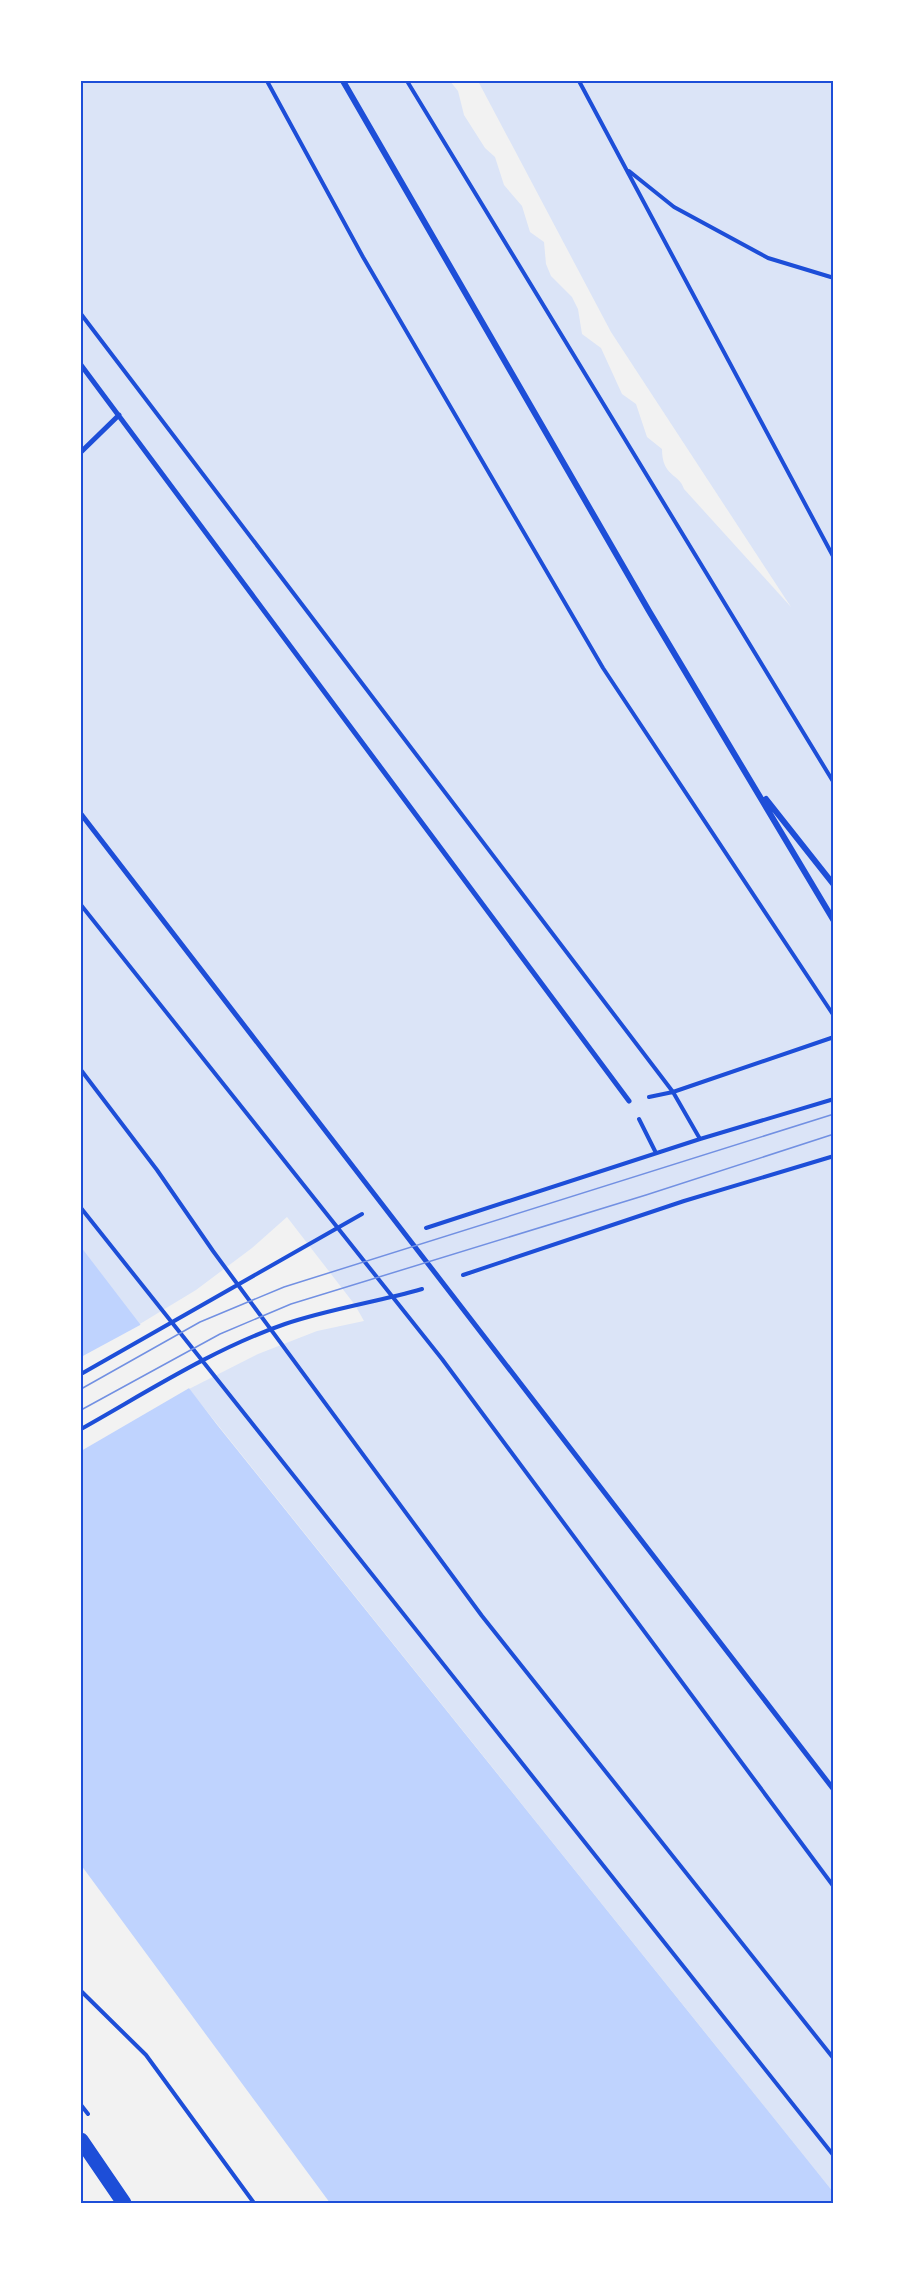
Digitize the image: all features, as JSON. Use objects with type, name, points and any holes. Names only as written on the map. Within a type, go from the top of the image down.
[{"type":"main road","points":[[81,2140],[124,2203]]},
{"type":"street","points":[[343,81],[648,611],[834,921]]},
{"type":"street","points":[[81,365],[629,1101]]},
{"type":"street","points":[[81,452],[118,415]]},
{"type":"street","points":[[753,783],[834,885]]},
{"type":"street","points":[[81,814],[834,1790]]},
{"type":"path","points":[[267,81],[363,257],[603,669],[834,1016]]},
{"type":"path","points":[[408,81],[834,783]]},
{"type":"path","points":[[579,81],[834,558]]},
{"type":"path","points":[[626,168],[674,207],[768,258],[834,278]]},
{"type":"path","points":[[81,315],[672,1092],[700,1138]]},
{"type":"path","points":[[81,905],[442,1359],[834,1887]]},
{"type":"path","points":[[656,1153],[629,1101],[672,1092],[834,1037]]},
{"type":"path","points":[[81,1070],[158,1170],[213,1251],[482,1616],[834,2059]]},
{"type":"path","points":[[405,1234],[700,1138],[834,1099]]},
{"type":"path","points":[[81,1429],[185,1371],[258,1334],[306,1317],[393,1297],[442,1282],[684,1201],[834,1156]]},
{"type":"path","points":[[81,1208],[834,2156]]},
{"type":"path","points":[[81,1374],[338,1228]]},
{"type":"path","points":[[81,1991],[146,2055],[254,2203]]},
{"type":"shaded area","points":[[81,81],[450,81],[458,91],[464,115],[485,148],[495,157],[504,185],[522,206],[530,232],[544,242],[546,264],[551,276],[572,297],[578,309],[582,334],[601,348],[622,394],[636,404],[647,437],[662,449],[668,470],[791,607],[611,332],[478,81],[834,81],[834,2193],[189,1389],[258,1354],[317,1331],[364,1321],[355,1305],[287,1217],[252,1248],[196,1290],[120,1336],[81,1283]]},
{"type":"water","points":[[81,1247],[218,1426],[834,2193],[834,2203],[330,2203],[81,1865]]},
{"type":"pier","points":[[142,1324],[191,1387],[81,1451],[81,1357]]},
{"type":"tram line","points":[[81,1389],[200,1322],[284,1287],[834,1114]]},
{"type":"tram line","points":[[81,1410],[220,1334],[291,1304],[646,1195],[834,1134]]}]
